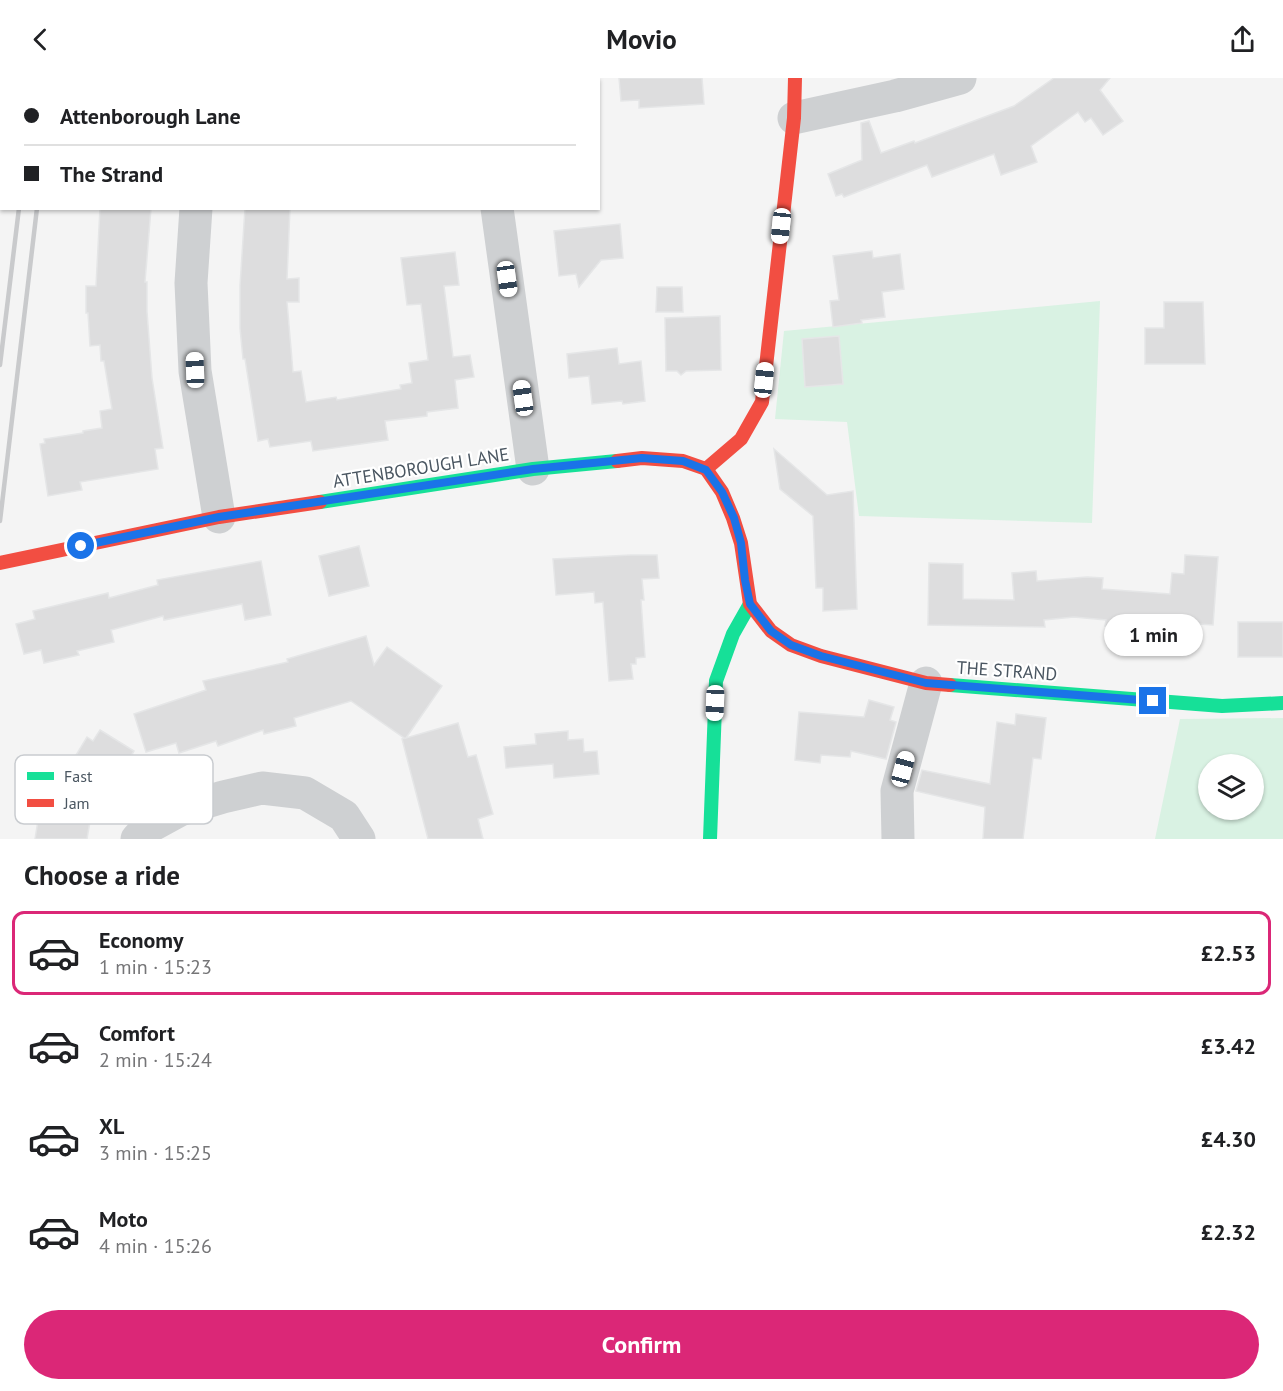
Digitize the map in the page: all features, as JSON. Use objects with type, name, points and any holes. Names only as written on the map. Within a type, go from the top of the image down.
[{"type":"street","points":[[710,839],[716,681],[733,634],[750,604],[741,543],[734,518],[722,492],[706,470],[741,439],[762,402],[794,118],[795,78]]},
{"type":"street","points":[[794,118],[894,96],[960,78]]},
{"type":"street","points":[[196,210],[191,283],[195,370],[219,517]]},
{"type":"street","points":[[497,210],[533,469]]},
{"type":"street","name":"ATTENBOROUGH LANE","points":[[0,563],[219,517],[533,469],[642,458],[683,461],[706,470]]},
{"type":"street","name":"THE STRAND","points":[[750,604],[771,631],[791,645],[821,656],[926,683],[1221,706],[1283,703]]},
{"type":"street","points":[[898,839],[897,791],[926,683]]},
{"type":"street","points":[[213,800],[262,788],[305,793],[344,816],[359,839]]},
{"type":"street","points":[[137,839],[154,824]]},
{"type":"green space","points":[[1100,301],[1092,523],[859,516],[847,422],[775,419],[784,331]]},
{"type":"green space","points":[[1283,718],[1283,839],[1155,839],[1180,719]]},
{"type":"building","points":[[619,78],[702,78],[704,104],[639,108],[639,100],[621,101]]},
{"type":"building","points":[[1054,78],[1110,78],[1100,90],[1123,121],[1103,135],[1091,118],[1085,122],[1078,112],[1031,146],[1037,162],[1001,175],[994,154],[932,177],[927,165],[844,197],[842,194],[836,196],[828,174],[862,160],[861,123],[869,121],[881,153],[914,141],[915,143],[1014,106]]},
{"type":"building","points":[[100,210],[151,210],[145,282],[147,282],[152,378],[163,448],[155,449],[158,469],[80,482],[82,490],[48,496],[40,444],[45,443],[44,439],[102,428],[100,411],[112,409],[104,361],[101,361],[100,345],[90,346],[86,286],[96,286]]},
{"type":"building","points":[[245,210],[290,210],[287,279],[299,278],[299,302],[287,302],[293,372],[301,371],[306,402],[336,397],[337,400],[401,389],[400,385],[412,383],[409,363],[428,360],[421,304],[407,305],[401,258],[455,252],[459,285],[444,286],[453,357],[470,355],[474,377],[455,380],[458,408],[427,412],[427,416],[385,421],[388,440],[313,451],[311,441],[270,447],[268,439],[258,441],[245,359],[243,359],[240,286]]},
{"type":"building","points":[[620,224],[623,258],[601,260],[579,287],[576,274],[559,276],[554,231]]},
{"type":"building","points":[[872,251],[873,258],[900,254],[904,289],[882,292],[885,317],[833,327],[830,301],[839,300],[833,256]]},
{"type":"building","points":[[657,287],[682,287],[683,312],[656,312]]},
{"type":"building","points":[[1164,302],[1203,302],[1205,364],[1145,364],[1145,328],[1164,328]]},
{"type":"building","points":[[720,316],[721,370],[686,371],[681,375],[677,371],[666,371],[665,318]]},
{"type":"building","points":[[839,336],[843,384],[805,387],[802,339]]},
{"type":"building","points":[[617,348],[619,364],[641,361],[645,401],[592,404],[589,376],[569,378],[567,354]]},
{"type":"building","points":[[774,449],[827,495],[853,491],[857,609],[823,611],[823,588],[816,588],[813,516],[780,489]]},
{"type":"building","points":[[359,546],[369,586],[329,596],[319,556]]},
{"type":"building","points":[[657,555],[659,578],[642,579],[644,600],[641,600],[645,657],[636,658],[636,664],[631,664],[633,679],[609,681],[603,602],[595,603],[594,592],[556,595],[553,559]]},
{"type":"building","points":[[1185,555],[1218,557],[1213,625],[1152,621],[1151,630],[1105,626],[1106,620],[1074,617],[1044,620],[1045,627],[928,625],[929,563],[963,564],[963,599],[1014,600],[1012,573],[1036,571],[1037,581],[1103,578],[1102,589],[1170,594],[1172,573],[1184,574]]},
{"type":"building","points":[[261,561],[271,615],[245,620],[242,604],[164,620],[163,616],[111,630],[114,642],[77,651],[79,655],[44,663],[41,650],[24,654],[16,624],[35,619],[33,611],[108,593],[109,598],[158,585],[157,580]]},
{"type":"building","points":[[1238,622],[1283,622],[1283,657],[1238,657]]},
{"type":"building","points":[[366,636],[374,665],[387,647],[442,686],[406,738],[458,723],[468,757],[476,755],[493,814],[478,819],[483,839],[428,839],[402,739],[404,738],[351,701],[294,718],[296,726],[264,734],[263,730],[218,746],[216,741],[179,753],[176,743],[146,752],[134,714],[206,690],[203,681],[288,662],[287,659]]},
{"type":"building","points":[[869,700],[894,707],[890,720],[896,722],[886,759],[851,751],[850,757],[821,755],[820,763],[795,760],[799,712],[864,717]]},
{"type":"building","points":[[1016,714],[1046,718],[1041,759],[1033,758],[1023,839],[983,839],[985,807],[916,791],[922,770],[990,784],[997,722],[1015,725]]},
{"type":"building","points":[[100,730],[134,751],[132,755],[76,755],[87,737],[93,741]]},
{"type":"building","points":[[568,731],[568,740],[583,739],[584,752],[597,751],[599,774],[554,778],[553,764],[506,768],[504,747],[536,744],[535,734]]},
{"type":"building","points":[[37,824],[90,824],[87,839],[35,839]]},
{"type":"railway","points":[[0,365],[19,210]]},
{"type":"railway","points":[[0,521],[37,210]]},
{"type":"traffic: fast","points":[[320,502],[533,469],[617,461]]},
{"type":"traffic: fast","points":[[710,839],[716,681],[733,634],[750,604]]},
{"type":"traffic: fast","points":[[950,685],[1222,706],[1283,703]]},
{"type":"traffic: jam","points":[[706,469],[741,439],[762,402],[794,118],[795,78]]},
{"type":"traffic: jam","points":[[617,461],[642,458],[683,461],[706,469],[722,492],[733,518],[741,543],[750,604],[771,631],[791,645],[821,656],[926,683],[950,685]]},
{"type":"traffic: jam","points":[[0,563],[219,517],[320,502]]},
{"type":"route","points":[[81,546],[219,517],[533,469],[642,458],[683,461],[706,470],[722,492],[734,518],[741,543],[750,604],[771,631],[791,645],[821,656],[926,683],[1153,701]]}]
